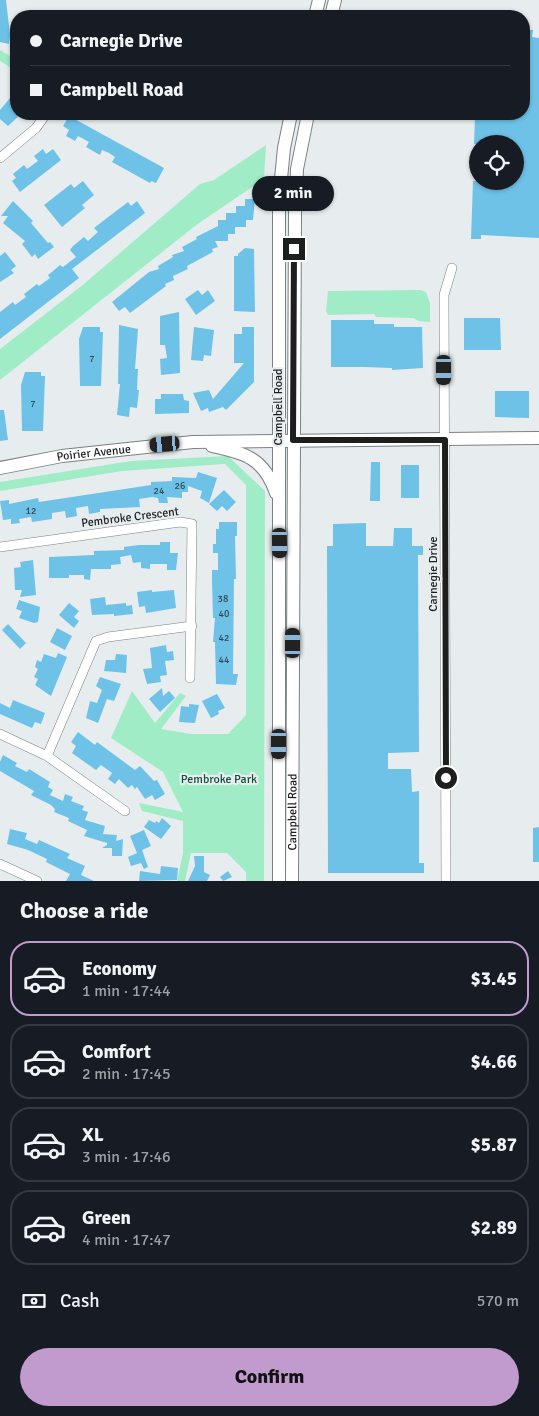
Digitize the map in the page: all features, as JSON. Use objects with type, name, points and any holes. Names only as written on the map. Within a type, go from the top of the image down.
[{"type":"main road","name":"Campbell Road","points":[[279,881],[279,199],[284,148],[290,120]]},
{"type":"main road","name":"Campbell Road","points":[[292,881],[293,440],[296,188],[307,120]]},
{"type":"main road","name":"Poirier Avenue","points":[[0,468],[79,454],[193,442],[539,438]]},
{"type":"main road","points":[[193,442],[235,451],[258,462],[273,483],[279,511]]},
{"type":"street","points":[[0,158],[36,128],[42,120]]},
{"type":"street","name":"Carnegie Drive","points":[[446,881],[444,295],[452,268]]},
{"type":"street","name":"Pembroke Crescent","points":[[0,547],[180,522],[192,524],[190,678]]},
{"type":"street","points":[[47,756],[90,652],[96,642],[108,637],[192,626]]},
{"type":"street","points":[[0,734],[47,756],[125,811]]},
{"type":"street","points":[[0,864],[37,881]]},
{"type":"green space","points":[[0,50],[10,56],[10,67],[0,61]]},
{"type":"green space","points":[[266,145],[264,179],[199,223],[0,380],[0,349],[84,284],[200,184],[214,180]]},
{"type":"green space","points":[[420,290],[426,292],[430,303],[430,322],[419,321],[413,318],[376,317],[374,314],[328,315],[326,311],[328,291]]},
{"type":"green space","name":"Pembroke Park","points":[[228,456],[265,491],[264,881],[246,881],[246,872],[227,853],[191,853],[185,881],[177,881],[183,853],[183,821],[142,811],[139,803],[183,812],[163,772],[111,738],[132,691],[155,723],[180,693],[186,696],[161,729],[191,734],[228,734],[246,715],[246,485],[225,464],[122,471],[0,491],[0,482],[131,461]]},
{"type":"building","points":[[0,0],[6,0],[10,35],[9,44],[0,42]]},
{"type":"building","points":[[530,30],[533,30],[532,37],[539,38],[539,238],[481,235],[481,239],[471,239],[473,190],[524,190],[524,135],[474,135],[475,120],[530,120]]},
{"type":"building","points":[[10,98],[10,120],[14,120],[8,126],[0,119],[0,110]]},
{"type":"building","points":[[67,120],[76,120],[164,168],[156,183],[151,181],[150,183],[112,162],[115,157],[109,153],[102,150],[100,155],[86,147],[89,142],[78,136],[75,141],[66,136],[69,130],[63,126]]},
{"type":"building","points":[[43,149],[46,154],[53,149],[61,160],[20,192],[12,181],[16,178],[13,174],[24,165],[27,169],[38,161],[34,156]]},
{"type":"building","points":[[83,181],[94,195],[82,205],[85,208],[62,227],[44,205],[71,184],[74,188]]},
{"type":"building","points":[[245,199],[255,199],[253,220],[246,220],[246,227],[235,227],[235,234],[228,234],[228,241],[215,241],[218,247],[212,249],[213,252],[187,266],[188,269],[173,276],[174,280],[165,284],[166,286],[130,313],[125,307],[119,311],[112,302],[149,272],[159,269],[158,266],[173,257],[172,255],[184,251],[182,247],[197,239],[196,237],[218,226],[218,220],[226,220],[226,213],[236,213],[236,206],[245,206]]},
{"type":"building","points":[[13,201],[33,221],[31,223],[48,243],[50,242],[54,247],[38,259],[35,254],[32,257],[22,244],[25,241],[3,223],[8,216],[1,216]]},
{"type":"building","points":[[137,201],[145,213],[72,269],[79,278],[0,339],[0,312],[13,302],[15,305],[26,297],[24,294],[37,284],[39,286],[50,278],[48,275],[60,265],[63,267],[76,257],[70,250],[84,237],[88,241],[98,232],[94,228],[128,202],[131,206]]},
{"type":"building","points":[[245,248],[254,249],[255,312],[234,311],[234,256],[238,256]]},
{"type":"building","points":[[5,252],[16,266],[11,270],[14,273],[0,282],[0,256]]},
{"type":"building","points":[[198,290],[202,295],[208,290],[215,301],[196,315],[185,299]]},
{"type":"building","points":[[179,312],[180,373],[161,375],[160,359],[167,358],[165,345],[160,345],[160,316]]},
{"type":"building","points":[[464,318],[500,318],[501,350],[464,350]]},
{"type":"building","points":[[331,320],[374,320],[374,324],[394,324],[394,327],[422,327],[423,368],[392,370],[392,368],[331,367]]},
{"type":"building","points":[[119,325],[138,329],[135,369],[138,369],[137,390],[139,390],[137,408],[130,407],[129,417],[117,415],[120,384],[118,384]]},
{"type":"building","points":[[83,327],[100,327],[100,332],[103,332],[101,386],[80,386],[79,339]]},
{"type":"building","points":[[194,327],[214,330],[211,356],[204,355],[203,361],[191,360]]},
{"type":"building","points":[[242,327],[254,327],[254,382],[226,410],[223,407],[209,412],[208,408],[201,411],[193,393],[209,390],[213,399],[244,363],[234,363],[234,334],[242,334]]},
{"type":"building","points":[[25,372],[41,372],[41,376],[45,376],[43,431],[22,431],[21,385]]},
{"type":"building","points":[[495,391],[529,391],[529,418],[495,417]]},
{"type":"building","points":[[161,394],[183,394],[184,400],[189,401],[189,413],[155,414],[155,399],[161,399]]},
{"type":"building","points":[[0,410],[4,410],[8,440],[0,441]]},
{"type":"building","points":[[371,462],[380,462],[380,501],[370,501]]},
{"type":"building","points":[[401,465],[419,465],[419,498],[401,498]]},
{"type":"building","points":[[198,472],[217,478],[209,503],[200,498],[202,491],[188,486],[188,492],[182,492],[182,498],[167,497],[168,503],[159,503],[158,498],[152,497],[139,499],[140,507],[100,509],[100,512],[89,514],[88,506],[76,508],[77,516],[66,518],[65,511],[52,513],[52,519],[32,522],[31,517],[19,519],[20,523],[11,524],[11,519],[3,520],[0,501],[9,500],[9,504],[38,498],[39,502],[151,485],[151,482],[172,481],[172,477],[196,478]]},
{"type":"building","points":[[224,490],[236,502],[227,511],[222,506],[217,511],[209,504]]},
{"type":"building","points":[[219,522],[237,522],[237,536],[235,536],[236,579],[234,579],[233,674],[238,674],[236,685],[216,684],[215,642],[213,642],[215,618],[213,618],[212,570],[218,570],[218,553],[213,553],[213,544],[216,544],[216,529],[219,529]]},
{"type":"building","points":[[366,523],[366,546],[393,546],[394,528],[412,528],[412,546],[423,546],[423,555],[418,555],[419,752],[388,753],[388,769],[411,769],[412,792],[419,791],[419,863],[424,863],[424,873],[328,873],[327,546],[333,546],[333,524]]},
{"type":"building","points":[[160,542],[170,542],[170,553],[178,553],[176,570],[167,570],[167,564],[150,564],[150,569],[141,568],[141,562],[133,563],[131,555],[120,557],[121,564],[111,565],[111,569],[91,569],[90,580],[84,579],[84,575],[69,575],[69,578],[49,578],[49,557],[94,555],[94,551],[124,550],[124,547],[160,545]]},
{"type":"building","points":[[33,560],[36,595],[20,597],[22,590],[15,590],[14,568],[21,567],[20,562]]},
{"type":"building","points":[[152,590],[152,592],[174,590],[176,608],[146,613],[145,606],[139,607],[137,592]]},
{"type":"building","points":[[105,597],[106,605],[126,603],[126,606],[132,605],[133,614],[114,616],[114,614],[92,615],[90,599]]},
{"type":"building","points":[[19,600],[40,607],[38,622],[34,623],[19,618],[22,611],[16,609]]},
{"type":"building","points":[[69,603],[79,611],[74,617],[79,621],[74,628],[59,615]]},
{"type":"building","points":[[8,624],[26,643],[20,649],[2,630]]},
{"type":"building","points":[[57,628],[72,636],[65,650],[50,642]]},
{"type":"building","points":[[166,645],[167,652],[173,651],[174,660],[165,661],[167,675],[160,676],[161,682],[147,684],[143,669],[152,668],[150,648]]},
{"type":"building","points":[[58,653],[67,657],[51,696],[35,685],[38,679],[34,677],[38,669],[35,667],[37,660],[41,662],[44,654],[56,658]]},
{"type":"building","points":[[116,654],[127,655],[126,673],[104,671],[106,660],[115,660]]},
{"type":"building","points":[[100,677],[121,684],[114,701],[107,699],[98,723],[86,718],[90,701],[97,703],[102,690],[96,686]]},
{"type":"building","points":[[162,688],[163,696],[169,691],[175,698],[160,712],[149,699]]},
{"type":"building","points":[[217,694],[225,708],[218,711],[219,714],[211,718],[202,701]]},
{"type":"building","points":[[13,700],[45,713],[41,724],[35,722],[32,728],[0,714],[0,703],[10,708]]},
{"type":"building","points":[[189,704],[199,705],[195,723],[179,722],[181,706],[189,707]]},
{"type":"building","points":[[78,732],[95,745],[97,742],[135,770],[140,766],[154,781],[157,780],[165,794],[155,800],[152,795],[145,799],[137,787],[135,789],[132,785],[128,788],[119,779],[115,784],[108,779],[112,773],[101,765],[96,770],[72,753],[76,746],[71,742]]},
{"type":"building","points":[[3,755],[17,763],[15,766],[27,772],[29,769],[50,782],[48,787],[53,790],[50,795],[63,801],[65,794],[73,797],[71,801],[84,806],[82,810],[88,812],[85,820],[105,826],[103,834],[117,835],[116,841],[123,839],[122,856],[112,856],[112,848],[102,848],[107,843],[84,836],[87,830],[68,821],[69,818],[54,812],[55,809],[51,805],[31,795],[34,791],[0,771],[0,762]]},
{"type":"building","points":[[162,818],[171,826],[161,839],[144,827],[149,820],[159,823]]},
{"type":"building","points":[[539,827],[539,862],[533,862],[533,828]]},
{"type":"building","points":[[10,829],[27,833],[25,839],[37,844],[39,840],[70,854],[67,858],[85,866],[81,875],[94,881],[66,881],[70,874],[46,862],[47,859],[28,850],[7,844]]},
{"type":"building","points":[[144,830],[151,846],[142,850],[148,867],[144,869],[141,863],[131,866],[128,857],[137,853],[130,836]]},
{"type":"building","points":[[194,856],[204,856],[204,872],[210,875],[207,881],[188,881],[195,866]]},
{"type":"building","points":[[161,866],[178,868],[177,880],[139,881],[140,871],[160,874]]},
{"type":"building","points":[[228,871],[232,877],[223,881],[220,877]]},
{"type":"route","points":[[294,249],[293,440],[445,440],[446,778]]}]
